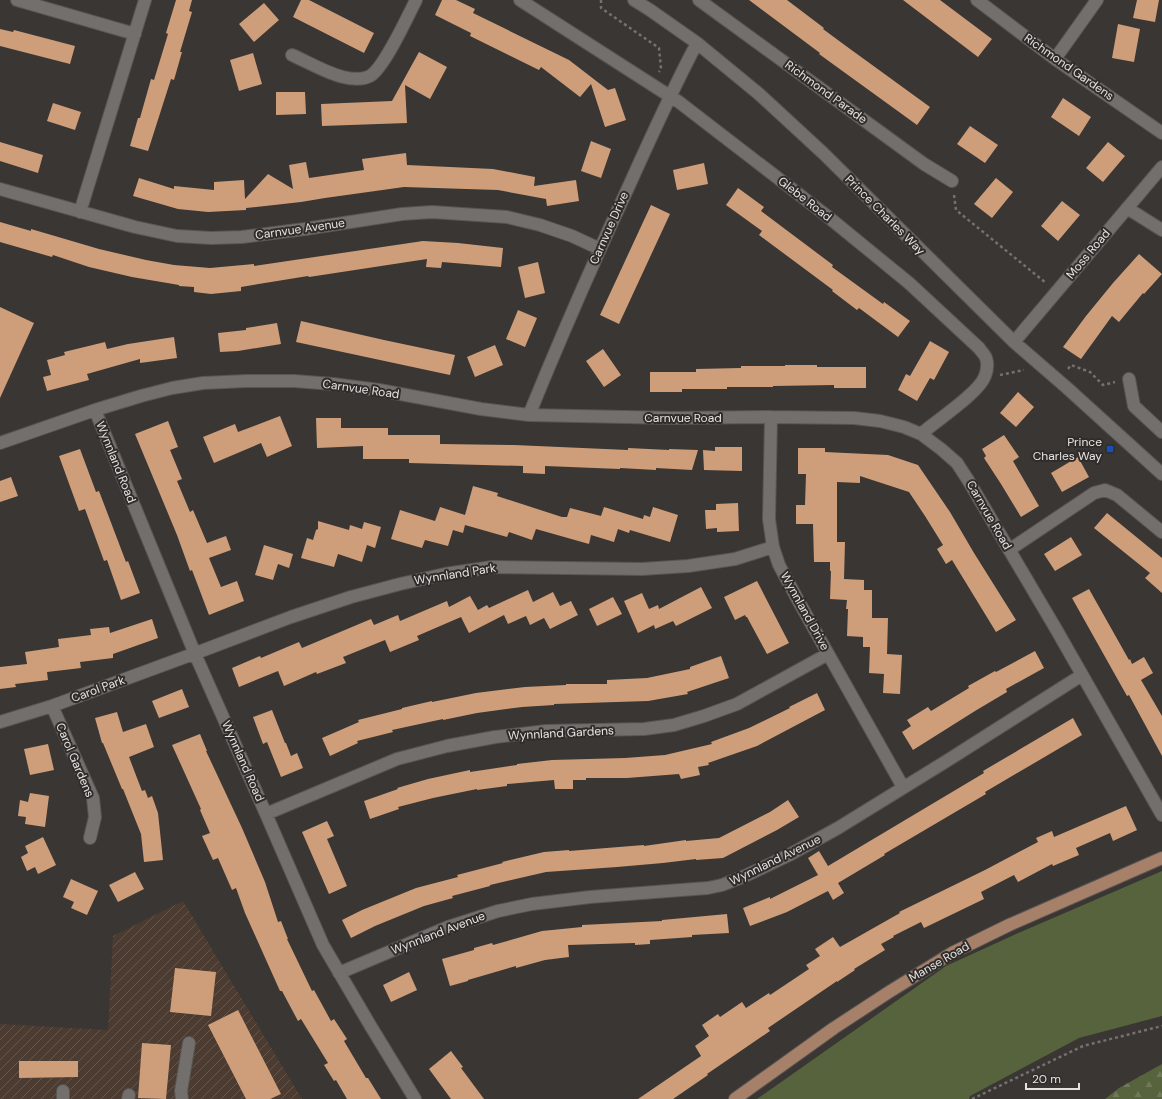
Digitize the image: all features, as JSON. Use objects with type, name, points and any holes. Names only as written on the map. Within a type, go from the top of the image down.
[{"type":"main road","name":"Manse Road","points":[[735,1099],[834,1028],[889,992],[952,954],[1009,925],[1162,858]]},
{"type":"street","points":[[17,0],[135,34]]},
{"type":"street","points":[[80,212],[145,0]]},
{"type":"street","points":[[292,55],[342,77],[356,79],[370,76],[380,67],[416,0]]},
{"type":"street","name":"Glebe Road","points":[[520,0],[670,96],[827,216],[909,283],[979,348],[986,358],[987,367],[985,377]]},
{"type":"street","name":"Prince Charles Way","points":[[634,0],[698,43],[759,94],[823,153],[1014,342],[1162,474]]},
{"type":"street","name":"Richmond Parade","points":[[701,0],[924,164],[952,181]]},
{"type":"street","name":"Richmond Gardens","points":[[977,0],[1055,59],[1162,133]]},
{"type":"street","points":[[1055,59],[1097,0]]},
{"type":"street","name":"Carnvue Drive","points":[[529,415],[557,345],[600,249],[670,96],[698,43]]},
{"type":"street","name":"Moss Road","points":[[1014,342],[1162,167]]},
{"type":"street","name":"Carnvue Avenue","points":[[0,189],[135,227],[177,236],[211,238],[242,237],[402,214],[432,212],[507,217],[540,225],[572,236],[600,249]]},
{"type":"street","points":[[1127,208],[1162,230]]},
{"type":"street","points":[[921,434],[950,412],[977,388],[985,377]]},
{"type":"street","points":[[1129,380],[1134,406],[1162,432]]},
{"type":"street","name":"Carnvue Road","points":[[0,443],[95,410],[172,388],[203,383],[246,381],[288,381],[333,384],[379,390],[481,410],[529,415],[672,418],[854,418],[880,421],[904,427],[921,434],[957,463],[1082,675],[1162,815]]},
{"type":"street","name":"Wynnland Road","points":[[95,410],[195,654],[323,945],[415,1099]]},
{"type":"street","name":"Wynnland Drive","points":[[771,417],[769,519],[773,547],[779,564],[828,654],[904,787]]},
{"type":"street","points":[[1009,550],[1094,493],[1105,490],[1117,495],[1162,532]]},
{"type":"street","name":"Wynnland Park","points":[[195,654],[291,617],[344,600],[400,584],[445,574],[492,567],[642,569],[688,566],[735,559],[773,547]]},
{"type":"street","name":"Carol Park","points":[[0,722],[52,706],[195,654]]},
{"type":"street","name":"Wynnland Gardens","points":[[266,814],[397,759],[447,746],[495,737],[546,731],[644,730],[674,725],[737,704],[828,654]]},
{"type":"street","name":"Wynnland Avenue","points":[[339,972],[448,927],[498,911],[532,904],[590,897],[681,890],[722,885],[745,876],[790,855],[838,828],[1082,675]]},
{"type":"street","name":"Carol Gardens","points":[[52,706],[93,798],[95,817],[90,838]]},
{"type":"street","points":[[182,1099],[181,1090],[189,1043]]},
{"type":"path","points":[[601,0],[600,8],[659,48],[661,69],[653,85]]},
{"type":"path","points":[[952,181],[956,210],[1057,291]]},
{"type":"path","points":[[1058,380],[1071,365],[1090,372],[1103,385],[1129,380]]},
{"type":"path","points":[[985,377],[1026,370]]},
{"type":"path","points":[[972,1099],[1083,1046],[1162,1026]]},
{"type":"shaded area","points":[[183,901],[302,1099],[0,1099],[0,1024],[108,1030],[113,936]]},
{"type":"green space","points":[[1162,871],[1162,1016],[1079,1038],[970,1096],[969,1099],[757,1099],[946,966]]},
{"type":"green space","points":[[1162,1064],[1162,1099],[1105,1099],[1119,1088]]},
{"type":"building","points":[[176,0],[192,0],[189,11],[192,12],[180,52],[182,52],[174,80],[171,79],[148,151],[130,146],[151,79],[154,80],[168,34],[166,33]]},
{"type":"building","points":[[301,0],[309,0],[374,33],[364,53],[293,17]]},
{"type":"building","points":[[442,0],[456,0],[475,9],[473,13],[569,60],[608,90],[615,88],[626,120],[605,127],[591,84],[580,97],[541,67],[539,70],[470,36],[471,33],[435,15]]},
{"type":"building","points":[[749,0],[787,0],[824,28],[823,29],[930,107],[917,125],[819,54],[820,53]]},
{"type":"building","points":[[903,0],[940,0],[992,39],[978,57]]},
{"type":"building","points":[[1137,0],[1159,0],[1155,22],[1133,18]]},
{"type":"building","points":[[264,3],[279,20],[254,42],[239,24]]},
{"type":"building","points":[[1118,24],[1140,29],[1134,62],[1112,58]]},
{"type":"building","points":[[0,29],[13,32],[14,30],[75,46],[70,64],[0,46]]},
{"type":"building","points":[[419,52],[447,67],[430,99],[405,85],[407,123],[322,126],[321,104],[392,101]]},
{"type":"building","points":[[253,53],[262,84],[239,91],[230,60]]},
{"type":"building","points":[[276,92],[305,92],[306,114],[276,115]]},
{"type":"building","points":[[1063,98],[1091,117],[1079,136],[1051,117]]},
{"type":"building","points":[[53,103],[81,112],[75,130],[47,121]]},
{"type":"building","points":[[970,126],[998,145],[985,163],[957,144]]},
{"type":"building","points":[[591,141],[611,149],[601,178],[581,171]]},
{"type":"building","points":[[0,142],[43,155],[38,173],[0,161]]},
{"type":"building","points":[[1108,142],[1125,156],[1103,182],[1086,168]]},
{"type":"building","points":[[406,153],[407,165],[493,169],[535,177],[534,186],[576,180],[579,201],[547,206],[546,199],[498,190],[404,187],[301,202],[246,208],[246,210],[208,212],[178,209],[133,196],[139,178],[174,189],[174,186],[214,190],[214,182],[244,180],[245,199],[268,174],[293,189],[289,165],[306,162],[309,178],[364,170],[362,159]]},
{"type":"building","points":[[704,163],[708,184],[677,190],[673,170]]},
{"type":"building","points":[[996,178],[1013,192],[992,218],[974,204]]},
{"type":"building","points":[[738,188],[764,207],[761,211],[833,265],[832,267],[883,304],[884,302],[910,321],[898,337],[859,308],[857,310],[832,291],[833,290],[759,235],[762,231],[726,205]]},
{"type":"building","points":[[1062,201],[1080,215],[1058,241],[1041,226]]},
{"type":"building","points":[[651,205],[670,214],[619,324],[600,315]]},
{"type":"building","points":[[0,222],[146,260],[174,265],[210,268],[254,264],[254,266],[423,241],[503,248],[501,267],[442,262],[441,268],[426,267],[427,259],[308,276],[241,287],[241,291],[211,294],[194,292],[194,287],[179,286],[89,267],[53,255],[52,257],[0,242]]},
{"type":"building","points":[[1139,254],[1162,274],[1144,294],[1143,293],[1119,322],[1112,316],[1081,359],[1063,347],[1086,316]]},
{"type":"building","points":[[538,262],[545,293],[525,298],[518,267]]},
{"type":"building","points":[[0,307],[34,323],[0,398]]},
{"type":"building","points":[[518,310],[537,318],[525,347],[506,339]]},
{"type":"building","points":[[301,321],[455,355],[450,375],[296,342]]},
{"type":"building","points":[[277,323],[281,344],[238,351],[220,352],[218,333],[246,330],[246,328]]},
{"type":"building","points":[[174,337],[177,358],[140,363],[140,359],[87,374],[89,380],[47,391],[43,377],[51,375],[47,360],[65,355],[64,352],[105,342],[107,349],[128,344]]},
{"type":"building","points":[[930,341],[949,352],[934,380],[930,378],[917,401],[898,390],[906,374],[910,376]]},
{"type":"building","points":[[495,345],[503,365],[475,377],[467,357]]},
{"type":"building","points":[[603,349],[621,375],[604,387],[586,361]]},
{"type":"building","points":[[817,365],[817,367],[866,367],[866,388],[834,388],[834,385],[773,386],[727,387],[727,389],[682,389],[682,392],[650,392],[650,372],[696,372],[696,369]]},
{"type":"building","points":[[1018,392],[1034,407],[1016,427],[1000,413]]},
{"type":"building","points":[[280,416],[292,446],[267,457],[261,443],[214,463],[203,437],[235,424],[238,432]]},
{"type":"building","points":[[316,418],[341,418],[341,428],[388,428],[388,435],[440,435],[440,444],[514,445],[628,450],[628,448],[698,450],[692,470],[545,466],[545,474],[523,473],[523,466],[409,463],[409,459],[363,459],[363,446],[317,448]]},
{"type":"building","points":[[168,421],[178,447],[170,450],[182,479],[177,481],[190,512],[193,510],[207,543],[226,536],[231,550],[209,558],[221,587],[237,581],[244,601],[209,615],[192,570],[190,571],[177,535],[135,434]]},
{"type":"building","points":[[1004,435],[1019,457],[1013,461],[1039,506],[1021,517],[984,458],[986,456],[982,449]]},
{"type":"building","points":[[715,447],[742,447],[742,471],[704,470],[703,450],[715,451]]},
{"type":"building","points":[[798,448],[825,448],[825,452],[888,455],[918,465],[950,512],[1016,620],[996,632],[952,560],[946,564],[937,549],[943,545],[909,492],[860,476],[860,483],[837,482],[837,542],[845,542],[844,579],[864,580],[864,590],[872,590],[872,618],[888,618],[887,654],[902,655],[900,694],[883,693],[884,674],[869,673],[870,647],[863,647],[863,637],[847,636],[847,600],[830,599],[830,562],[814,562],[813,524],[796,524],[796,505],[805,505],[806,474],[798,474]]},
{"type":"building","points":[[80,449],[96,492],[99,491],[126,562],[128,561],[140,593],[121,600],[107,560],[104,561],[85,509],[79,511],[59,456]]},
{"type":"building","points":[[1078,457],[1089,477],[1062,492],[1051,473]]},
{"type":"building","points":[[11,477],[18,496],[0,502],[0,481]]},
{"type":"building","points":[[473,486],[498,493],[497,496],[562,517],[567,517],[570,508],[601,516],[604,507],[643,519],[644,515],[650,517],[653,507],[678,515],[670,542],[630,530],[629,533],[618,529],[614,542],[591,535],[589,544],[536,529],[532,540],[509,532],[507,537],[465,525],[463,533],[453,530],[448,546],[425,540],[422,548],[391,539],[400,510],[435,521],[440,507],[465,515]]},
{"type":"building","points":[[738,503],[739,531],[717,532],[717,528],[706,529],[705,510],[716,510],[716,504]]},
{"type":"building","points":[[1107,513],[1162,558],[1162,593],[1145,578],[1150,573],[1094,528]]},
{"type":"building","points":[[318,521],[349,530],[350,525],[362,529],[364,522],[381,527],[375,548],[367,545],[362,562],[338,554],[334,567],[301,558],[307,538],[313,540],[316,530],[318,529]]},
{"type":"building","points":[[1071,537],[1082,555],[1055,571],[1044,554]]},
{"type":"building","points":[[264,545],[293,554],[289,568],[278,564],[273,580],[255,575]]},
{"type":"building","points":[[757,581],[789,643],[767,654],[747,617],[745,615],[735,620],[724,597]]},
{"type":"building","points":[[701,587],[712,608],[676,626],[673,621],[655,629],[654,625],[638,633],[624,601],[642,593],[649,609],[658,605],[659,609]]},
{"type":"building","points":[[1089,589],[1132,664],[1144,657],[1153,673],[1141,680],[1162,716],[1162,756],[1129,695],[1127,696],[1072,598]]},
{"type":"building","points":[[528,590],[533,602],[553,592],[560,606],[571,601],[578,615],[550,629],[544,618],[530,625],[526,616],[508,624],[504,615],[469,633],[461,617],[417,636],[419,640],[390,652],[385,640],[343,657],[346,663],[317,674],[316,672],[284,686],[278,671],[239,687],[232,668],[299,642],[302,648],[371,619],[374,625],[398,615],[400,621],[447,601],[449,607],[470,596],[478,610],[487,605],[489,608]]},
{"type":"building","points":[[613,597],[622,614],[597,626],[589,609]]},
{"type":"building","points":[[152,619],[158,638],[113,654],[113,658],[80,662],[81,668],[47,672],[48,680],[15,684],[16,687],[0,689],[0,667],[27,664],[25,652],[59,647],[58,639],[91,635],[90,629],[109,627],[110,633]]},
{"type":"building","points":[[1035,651],[1044,668],[1006,689],[1007,692],[913,750],[902,732],[911,726],[907,720],[928,707],[931,711],[969,688],[968,686]]},
{"type":"building","points":[[721,656],[729,678],[687,692],[688,694],[648,701],[554,704],[477,713],[392,730],[393,732],[357,741],[358,743],[330,756],[322,738],[359,722],[358,720],[432,701],[476,693],[525,687],[566,684],[607,684],[607,680],[647,678],[690,669],[690,667]]},
{"type":"building","points":[[182,689],[189,707],[159,718],[152,701]]},
{"type":"building","points":[[817,693],[825,710],[757,746],[708,763],[709,765],[698,767],[700,775],[681,779],[679,774],[627,778],[586,778],[586,780],[573,780],[573,789],[555,789],[554,780],[507,784],[507,786],[477,789],[433,798],[398,807],[399,809],[370,819],[364,801],[398,789],[397,788],[428,779],[470,770],[470,772],[552,760],[625,758],[665,755],[712,744],[711,742],[749,728]]},
{"type":"building","points":[[272,710],[291,756],[297,753],[303,768],[281,777],[267,742],[263,744],[253,717]]},
{"type":"building","points":[[117,712],[123,732],[146,724],[154,747],[129,757],[142,791],[145,790],[148,798],[152,796],[158,813],[163,860],[144,862],[141,834],[102,743],[95,718]]},
{"type":"building","points":[[1073,718],[1082,735],[985,792],[986,794],[838,883],[844,893],[833,900],[828,891],[787,912],[750,926],[743,908],[770,897],[770,899],[818,875],[808,858],[819,851],[828,866]]},
{"type":"building","points":[[200,734],[206,751],[242,828],[265,882],[278,922],[281,921],[287,939],[312,991],[314,990],[331,1021],[334,1019],[347,1039],[344,1041],[366,1078],[368,1078],[381,1099],[347,1099],[336,1080],[334,1081],[324,1065],[328,1063],[301,1019],[298,1021],[282,991],[280,991],[245,913],[236,888],[232,890],[218,858],[213,860],[202,836],[210,833],[200,810],[201,809],[172,745]]},
{"type":"building","points":[[48,744],[54,770],[30,775],[24,749]]},
{"type":"building","points":[[30,793],[49,796],[45,827],[25,824],[26,817],[18,816],[20,800],[28,802]]},
{"type":"building","points":[[788,800],[799,817],[723,858],[546,872],[490,885],[452,896],[453,898],[424,906],[375,926],[351,938],[342,920],[362,910],[416,888],[458,877],[457,875],[503,863],[502,862],[544,852],[644,846],[686,840],[719,838],[770,812]]},
{"type":"building","points":[[1126,806],[1137,830],[1113,841],[1110,833],[1076,848],[1079,855],[1053,866],[1052,864],[1018,882],[1014,875],[981,892],[984,899],[924,928],[921,922],[893,936],[894,937],[881,944],[885,950],[854,969],[855,970],[768,1028],[770,1031],[673,1099],[638,1099],[701,1056],[695,1046],[709,1036],[702,1025],[718,1014],[720,1017],[742,1002],[746,1008],[769,993],[770,995],[809,969],[806,965],[820,956],[815,949],[833,937],[840,947],[900,913],[899,912],[1038,842],[1036,838],[1052,831],[1054,837]]},
{"type":"building","points":[[327,821],[334,836],[327,839],[347,886],[329,894],[302,832]]},
{"type":"building","points":[[43,837],[56,865],[38,874],[35,867],[27,871],[21,857],[28,853],[25,846]]},
{"type":"building","points":[[135,872],[144,889],[118,902],[109,885]]},
{"type":"building","points":[[71,879],[98,891],[87,915],[71,908],[74,902],[63,897]]},
{"type":"building","points":[[727,914],[729,933],[692,935],[692,937],[650,940],[650,944],[568,945],[569,957],[545,960],[516,968],[516,966],[450,986],[442,959],[474,950],[474,948],[492,943],[493,945],[542,931],[582,927],[582,925],[662,921]]},
{"type":"building","points":[[175,968],[216,972],[211,1016],[170,1012]]},
{"type":"building","points":[[409,972],[417,990],[391,1002],[383,985]]},
{"type":"building","points":[[238,1010],[281,1094],[270,1099],[246,1099],[208,1025]]},
{"type":"building","points":[[142,1043],[171,1045],[166,1099],[138,1098]]},
{"type":"building","points":[[451,1051],[463,1067],[461,1068],[484,1099],[451,1099],[429,1069]]},
{"type":"building","points":[[19,1061],[78,1061],[78,1077],[19,1078]]},
{"type":"place","name":"Prince Charles Way","points":[[1110,449]]}]
